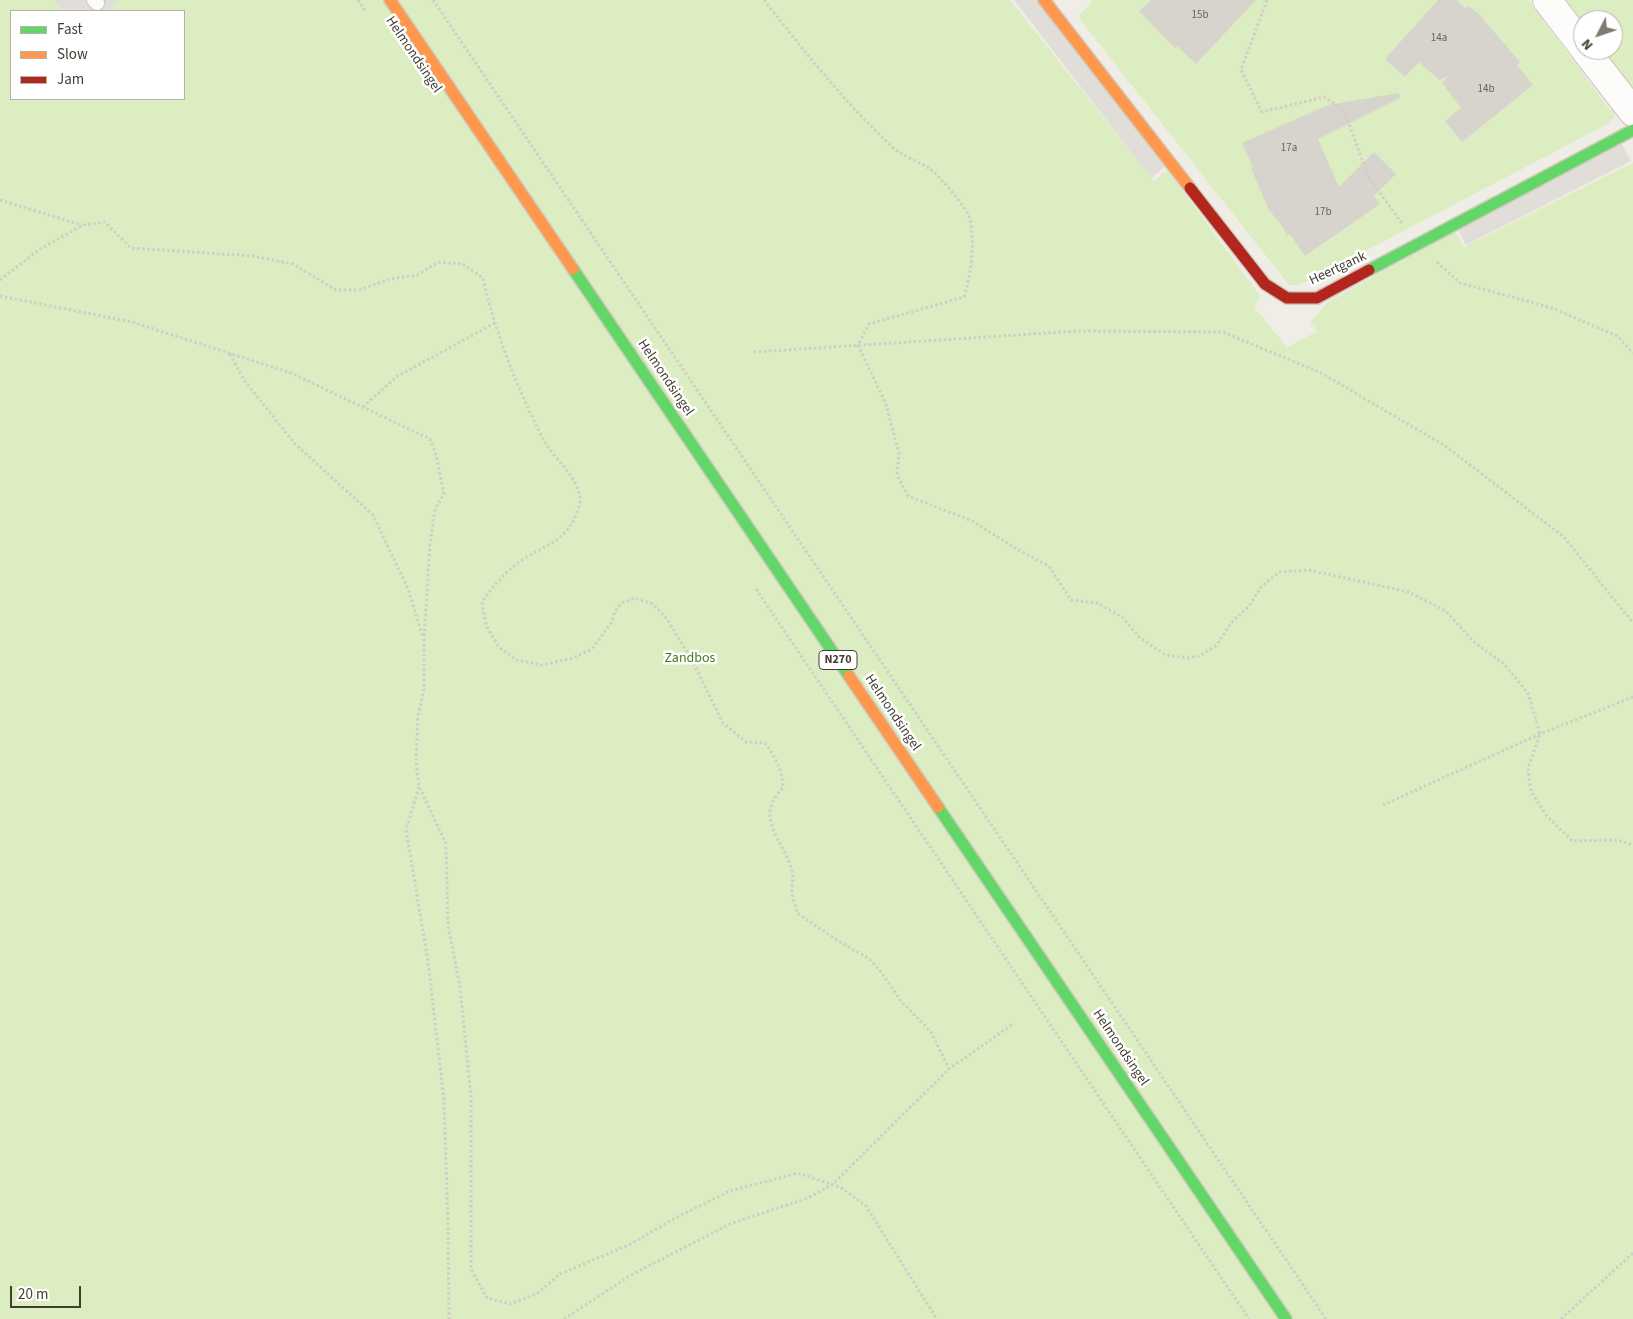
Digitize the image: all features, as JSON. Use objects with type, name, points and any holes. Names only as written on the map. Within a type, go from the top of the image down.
[{"type":"main road","name":"Helmondsingel","points":[[390,0],[1286,1319]]},
{"type":"main road","name":"Heertgank","points":[[1044,0],[1265,284],[1287,298],[1317,298],[1633,130]]},
{"type":"street","points":[[1547,0],[1573,34]]},
{"type":"street","points":[[1593,60],[1633,112]]},
{"type":"path","name":"Helmondsingel","points":[[358,0],[369,16]]},
{"type":"path","name":"Helmondsingel","points":[[433,0],[1326,1319]]},
{"type":"path","points":[[764,0],[814,62],[890,146],[934,172],[968,214],[972,236],[972,260],[969,281],[964,296],[869,324],[858,345]]},
{"type":"path","points":[[1267,0],[1241,70],[1262,112],[1324,97],[1344,110],[1368,176],[1418,245],[1460,283],[1552,308],[1617,336],[1633,353]]},
{"type":"path","points":[[0,200],[83,225]]},
{"type":"path","points":[[0,280],[40,249],[83,225],[105,222],[131,248],[253,256],[293,264],[336,290],[359,290],[390,279],[416,275],[439,262],[463,264],[483,278],[495,323],[518,387],[543,440],[573,478],[580,500],[571,525],[557,541],[520,561],[497,581],[482,602],[486,625],[498,646],[516,660],[542,665],[573,658],[592,649],[611,624],[615,611],[622,602],[634,598],[653,604],[667,619],[692,660],[722,723],[746,742],[765,743],[778,761],[783,776],[783,788],[773,797],[769,812],[773,830],[792,872],[792,894],[797,913],[868,958],[882,973],[901,1002],[930,1032],[949,1069]]},
{"type":"path","points":[[0,296],[132,322],[291,373],[430,439],[436,451],[444,494],[435,510],[430,544],[424,640],[424,688],[418,716],[416,762],[419,786],[446,844],[448,925],[460,987],[471,1096],[471,1269],[487,1298],[511,1304],[538,1293],[560,1274],[631,1244],[679,1216],[730,1191],[798,1173],[840,1187],[866,1206],[937,1319]]},
{"type":"path","points":[[363,407],[396,377],[495,323]]},
{"type":"path","points":[[754,352],[1078,331],[1223,332],[1321,373],[1444,445],[1564,537],[1633,623]]},
{"type":"path","points":[[858,345],[886,404],[899,454],[897,475],[908,496],[972,521],[1048,566],[1071,600],[1097,603],[1122,617],[1140,638],[1166,655],[1187,658],[1200,656],[1217,645],[1231,623],[1249,606],[1261,587],[1278,572],[1309,570],[1409,592],[1446,611],[1474,642],[1504,664],[1528,692],[1540,734],[1528,768],[1531,791],[1546,815],[1572,841],[1617,840],[1633,845]]},
{"type":"path","points":[[230,353],[244,380],[295,444],[373,516],[408,589],[424,640]]},
{"type":"path","points":[[754,585],[1250,1319]]},
{"type":"path","points":[[1382,805],[1540,734],[1633,697]]},
{"type":"path","points":[[419,786],[406,830],[428,961],[444,1100],[449,1319]]},
{"type":"path","points":[[564,1319],[631,1275],[730,1224],[808,1198],[833,1184],[949,1069],[1013,1024]]},
{"type":"path","points":[[1561,1319],[1633,1253]]},
{"type":"green space","name":"Zandbos","points":[[0,0],[1010,0],[1154,181],[1167,170],[1259,294],[1260,298],[1254,307],[1287,347],[1318,331],[1310,323],[1327,303],[1455,231],[1464,247],[1633,163],[1633,1319],[0,1319]]},
{"type":"green space","points":[[1093,0],[1528,0],[1610,110],[1614,111],[1614,118],[1606,125],[1300,285],[1289,285],[1079,20],[1080,15]]},
{"type":"green space","points":[[1563,0],[1633,0],[1633,88],[1611,60],[1623,60],[1623,10],[1573,10],[1573,13]]},
{"type":"shaded area","points":[[53,0],[119,0],[108,10],[63,10]]},
{"type":"shaded area","points":[[1014,0],[1038,0],[1166,166],[1151,178]]},
{"type":"shaded area","points":[[1622,144],[1631,161],[1466,245],[1457,228]]},
{"type":"building","points":[[1152,0],[1256,0],[1196,64],[1177,46],[1175,48],[1139,11]]},
{"type":"building","points":[[1438,0],[1456,0],[1465,8],[1467,6],[1477,12],[1520,62],[1517,65],[1533,85],[1462,142],[1445,121],[1461,108],[1442,83],[1449,76],[1439,80],[1419,62],[1405,77],[1385,59]]},
{"type":"building","points":[[1399,93],[1400,98],[1318,139],[1339,187],[1374,152],[1396,174],[1374,196],[1380,204],[1305,256],[1290,234],[1287,236],[1283,227],[1269,210],[1242,143],[1328,105]]},
{"type":"traffic: fast","points":[[1369,270],[1633,130]]},
{"type":"traffic: fast","points":[[573,269],[849,676]]},
{"type":"traffic: fast","points":[[938,807],[1286,1319]]},
{"type":"traffic: slow","points":[[390,0],[573,269]]},
{"type":"traffic: slow","points":[[1044,0],[1190,188]]},
{"type":"traffic: slow","points":[[849,676],[938,807]]},
{"type":"traffic: jam","points":[[1190,188],[1265,284],[1287,298],[1317,298],[1369,270]]}]
